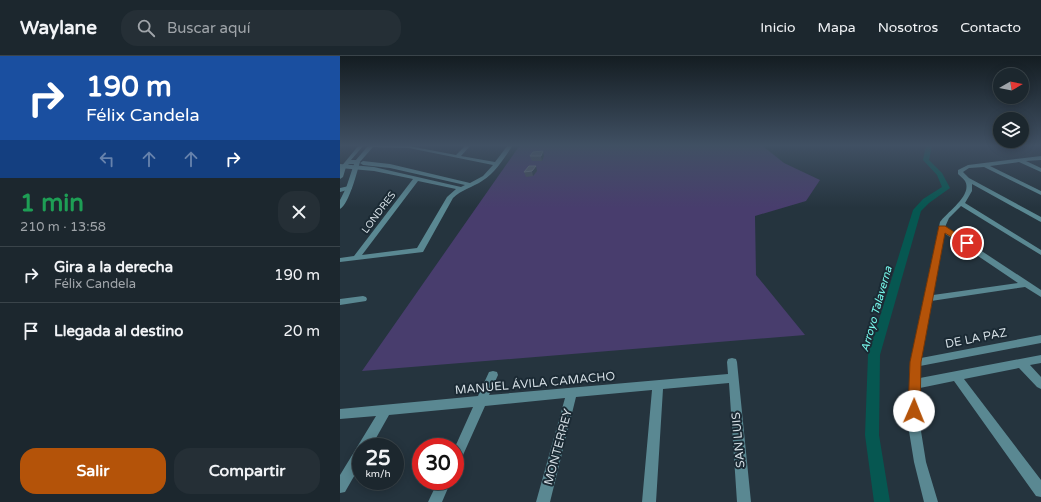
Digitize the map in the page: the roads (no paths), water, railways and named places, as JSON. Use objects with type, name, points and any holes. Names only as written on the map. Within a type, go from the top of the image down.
[{"type":"street","points":[[340,177],[343,166]]},
{"type":"street","points":[[340,207],[349,188],[356,166]]},
{"type":"street","points":[[360,166],[462,188]]},
{"type":"street","points":[[384,166],[472,185]]},
{"type":"street","points":[[340,260],[420,250],[450,197],[462,188],[472,185],[485,177],[494,166]]},
{"type":"street","points":[[931,502],[920,462],[914,425],[915,362],[942,228],[946,215],[961,203],[970,189],[970,185],[960,171],[962,168],[979,166]]},
{"type":"street","points":[[987,166],[1041,193]]},
{"type":"street","name":"LONDRES","points":[[357,258],[416,179]]},
{"type":"street","points":[[966,179],[1041,220]]},
{"type":"street","points":[[340,190],[349,188]]},
{"type":"street","points":[[961,203],[1041,252]]},
{"type":"street","points":[[942,228],[1041,294]]},
{"type":"street","points":[[928,299],[1028,284]]},
{"type":"street","points":[[340,302],[362,299]]},
{"type":"street","name":"DE LA PAZ","points":[[915,362],[1041,339]]},
{"type":"street","points":[[915,384],[1041,359]]},
{"type":"street","name":"SAN LUIS","points":[[732,362],[744,502]]},
{"type":"street","points":[[1022,363],[1041,384]]},
{"type":"street","points":[[464,441],[483,400],[492,375]]},
{"type":"street","points":[[956,376],[1041,491]]},
{"type":"street","name":"MANUEL ÁVILA CAMACHO","points":[[340,414],[733,378]]},
{"type":"street","points":[[649,502],[658,385]]},
{"type":"street","name":"MONTERREY","points":[[543,502],[572,392]]},
{"type":"street","points":[[369,438],[386,410]]},
{"type":"street","points":[[340,487],[352,467]]},
{"type":"street","points":[[435,502],[441,490]]},
{"type":"waterway","name":"Arroyo Talaverna","points":[[882,502],[872,435],[874,355],[917,210],[926,201],[946,188],[940,174],[932,166]]}]
